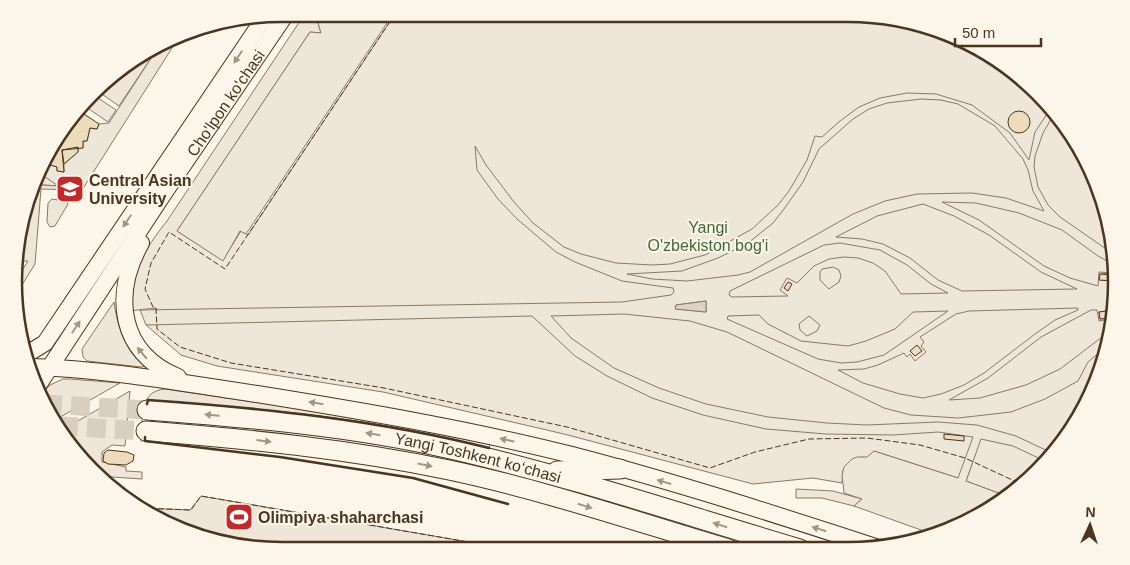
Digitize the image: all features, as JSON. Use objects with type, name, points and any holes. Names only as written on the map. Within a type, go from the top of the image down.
[{"type":"highway","name":"Yangi Toshkent ko‘chasi","points":[[147,410],[252,418],[341,429],[454,450],[540,472],[776,542]]},
{"type":"highway","name":"Yangi Toshkent ko‘chasi","points":[[146,432],[284,443],[412,462],[538,492],[706,542]]},
{"type":"highway","points":[[540,472],[620,469]]},
{"type":"main road","name":"Cho'lpon ko'chasi","points":[[41,381],[195,147],[280,22]]},
{"type":"main road","name":"Cho'lpon ko'chasi","points":[[31,351],[45,343],[261,24]]},
{"type":"main road","points":[[195,147],[131,264],[126,289],[125,310],[127,326],[134,341],[151,362],[173,375],[216,388]]},
{"type":"main road","points":[[36,367],[131,375],[354,409],[460,430],[620,469],[859,542]]},
{"type":"green space","name":"Yangi O'zbekiston bog'i","points":[[299,22],[316,22],[321,33],[310,32],[177,231],[223,260],[241,231],[248,235],[390,22],[865,23],[915,31],[962,49],[978,57],[1006,76],[1043,111],[1073,153],[1094,199],[1103,232],[1108,282],[1107,300],[1099,350],[1088,382],[1073,412],[1043,454],[1019,478],[1000,494],[966,481],[973,461],[958,478],[874,451],[867,458],[862,457],[843,470],[842,483],[813,478],[753,484],[564,434],[383,392],[217,366],[181,355],[146,325],[157,323],[156,308],[129,311],[135,274],[145,252]]},
{"type":"green space","points":[[151,57],[119,106],[103,95],[124,76]]},
{"type":"green space","points":[[99,99],[116,110],[108,122],[89,109]]},
{"type":"green space","points":[[45,177],[60,186],[42,185],[36,200]]},
{"type":"green space","points":[[52,199],[66,201],[68,204],[55,226],[50,227],[47,222],[48,203]]},
{"type":"green space","points":[[114,302],[117,320],[127,346],[145,366],[87,361],[83,357],[82,349]]},
{"type":"green space","points":[[63,379],[120,383],[60,417],[46,390],[50,385]]},
{"type":"green space","points":[[165,389],[350,416],[490,444],[489,448],[405,430],[320,416],[148,400],[145,441],[141,441],[142,416],[146,401],[156,391]]},
{"type":"green space","points":[[130,391],[125,446],[112,445],[102,452],[102,462],[126,467],[126,471],[142,472],[142,479],[110,477],[87,454],[66,428]]},
{"type":"green space","points":[[796,489],[833,491],[862,499],[854,506],[822,498],[796,498]]},
{"type":"green space","name":"Olimpiya shaharchasi","points":[[201,496],[468,542],[265,542],[215,534],[183,523],[153,508],[190,510]]},
{"type":"shaded area","points":[[388,22],[246,234],[240,231],[223,261],[177,231],[310,32],[321,33],[318,23]]},
{"type":"shaded area","points":[[173,47],[82,190],[41,189],[35,264],[22,285],[23,270],[28,261],[24,261],[27,232],[36,199],[42,185],[58,186],[45,177],[50,165],[57,167],[57,171],[64,172],[64,164],[78,152],[78,147],[83,148],[83,141],[87,141],[90,128],[97,129],[99,124],[109,123],[152,57]]},
{"type":"shaded area","points":[[907,93],[936,94],[972,105],[1010,133],[1029,160],[1035,132],[1046,115],[1051,120],[1043,133],[1035,156],[1034,167],[1038,187],[1048,205],[1060,217],[1105,248],[1106,261],[1062,230],[1019,213],[976,203],[942,202],[979,220],[1044,266],[1070,278],[1098,286],[1099,272],[1107,273],[1100,274],[1100,280],[1108,281],[1106,311],[1099,312],[1100,319],[1105,320],[1099,321],[1097,310],[1091,310],[1041,337],[988,378],[949,400],[980,398],[1026,385],[1060,369],[1102,337],[1098,354],[1088,362],[1078,381],[1045,399],[1011,412],[958,418],[911,415],[884,408],[727,332],[690,321],[624,314],[551,316],[571,338],[614,368],[659,388],[706,404],[768,417],[827,423],[867,425],[938,422],[977,425],[1016,436],[1046,450],[1039,458],[1013,446],[981,439],[966,481],[1000,494],[962,516],[924,531],[854,506],[862,499],[844,493],[842,475],[844,467],[852,459],[867,457],[874,451],[958,478],[973,437],[938,432],[893,435],[826,434],[766,429],[703,415],[652,398],[607,376],[575,356],[532,316],[146,325],[140,310],[622,302],[671,295],[674,292],[673,288],[622,281],[575,262],[556,252],[517,219],[498,199],[477,170],[475,146],[486,165],[514,202],[533,223],[564,247],[581,254],[616,263],[670,264],[705,255],[752,229],[778,205],[789,191],[807,160],[815,136],[822,137],[859,107],[880,98]],"holes":[[[921,99],[941,100],[958,104],[995,126],[1023,159],[1033,191],[1044,211],[1006,198],[972,193],[917,194],[885,201],[853,214],[750,272],[687,281],[652,279],[627,274],[682,271],[718,258],[748,243],[773,223],[784,209],[803,182],[819,149],[853,119],[869,109],[887,103]],[[923,204],[954,216],[989,235],[1041,272],[1077,289],[962,291],[938,280],[910,258],[883,244],[862,239],[836,237],[877,216]],[[840,243],[880,250],[907,265],[931,284],[948,293],[901,294],[885,271],[873,263],[858,258],[844,257],[829,259],[814,266],[797,283],[787,278],[780,290],[788,296],[732,297],[729,295],[730,291],[824,245]],[[833,267],[839,270],[841,276],[839,282],[829,289],[820,280],[822,269]],[[706,301],[706,312],[676,309],[676,305]],[[1078,308],[1078,310],[1055,320],[984,373],[964,385],[941,394],[923,398],[900,394],[863,383],[838,370],[864,369],[904,353],[907,357],[910,354],[915,361],[926,352],[921,346],[924,342],[920,337],[956,314],[969,311]],[[948,311],[884,355],[857,362],[841,363],[818,359],[727,319],[728,316],[759,315],[768,324],[801,341],[848,346],[895,329],[913,312]],[[809,316],[820,325],[817,331],[807,336],[800,330],[799,324]]]},
{"type":"shaded area","points":[[706,301],[706,312],[675,309],[676,305]]},
{"type":"building","points":[[1019,111],[1027,114],[1030,122],[1027,130],[1019,133],[1011,130],[1008,122],[1011,114]]},
{"type":"building","points":[[84,114],[99,124],[97,129],[90,128],[87,141],[83,141],[83,148],[62,150],[64,172],[57,171],[57,167],[50,165],[57,152]]},
{"type":"building","points":[[78,147],[78,152],[64,164],[62,150]]},
{"type":"building","points":[[1100,274],[1108,275],[1108,281],[1099,280]]},
{"type":"building","points":[[788,282],[792,284],[788,291],[784,288]]},
{"type":"building","points":[[1106,311],[1105,319],[1100,319],[1099,312]]},
{"type":"building","points":[[917,345],[922,351],[915,356],[910,351]]},
{"type":"building","points":[[944,434],[964,436],[964,441],[944,439]]},
{"type":"building","points":[[108,450],[127,452],[134,455],[133,461],[126,465],[108,464],[103,461],[104,453]]},
{"type":"tunnel","points":[[53,405],[147,410]]},
{"type":"tunnel","points":[[66,426],[146,431]]},
{"type":"fence","points":[[390,22],[225,269],[169,232],[151,263],[145,289],[153,307],[156,308],[157,329],[180,347],[231,363],[384,388],[567,427],[710,468],[755,452],[809,439],[867,438],[920,445],[965,458],[1015,481]]},
{"type":"fence","points":[[153,508],[191,510],[201,496],[468,542]]},
{"type":"wall","points":[[147,404],[148,400],[320,416],[405,430],[489,448]]},
{"type":"wall","points":[[145,437],[145,441],[280,457],[413,478],[508,504]]},
{"type":"place","name":"Central Asian University","points":[[70,189]]},
{"type":"place","name":"Olimpiya shaharchasi","points":[[239,517]]}]
